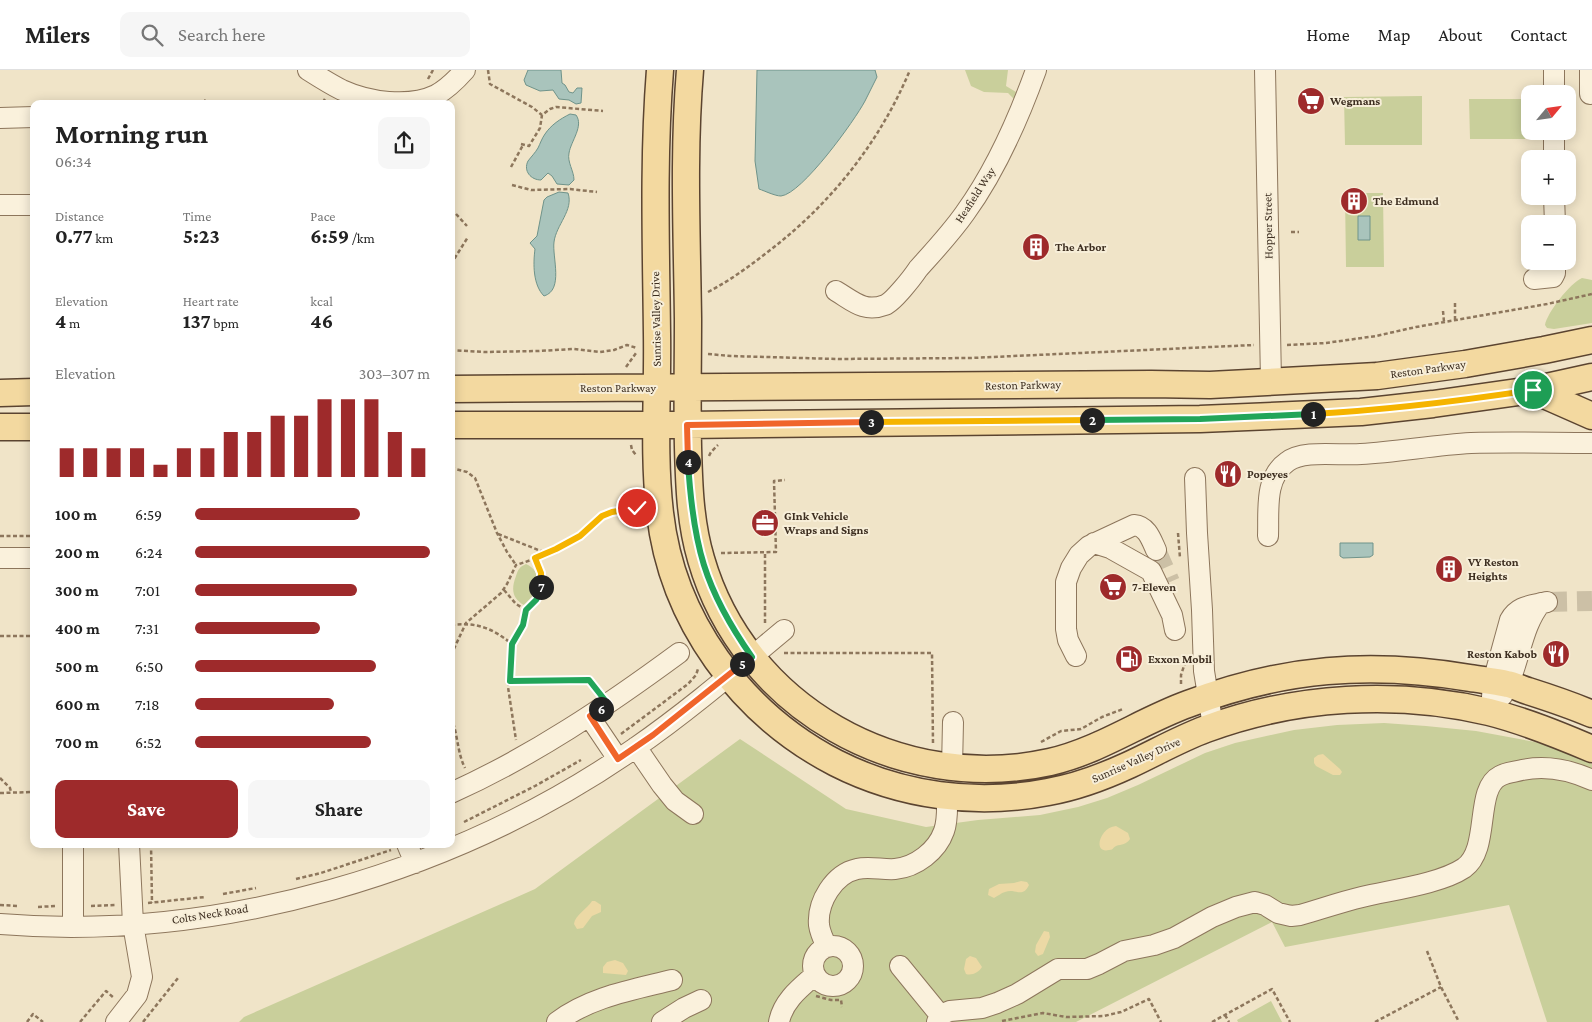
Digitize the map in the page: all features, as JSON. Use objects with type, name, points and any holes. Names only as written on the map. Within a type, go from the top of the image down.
[{"type":"main road","name":"Sunrise Valley Drive","points":[[660,70],[656,130],[656,188],[657,425],[661,523],[680,590],[714,658],[745,696],[795,738],[832,761],[887,784],[947,796],[1001,798],[1071,787],[1117,771],[1175,742],[1213,726],[1245,716],[1278,709],[1354,699],[1458,706],[1491,713],[1545,729],[1592,748]]},
{"type":"main road","points":[[690,70],[686,150],[687,425],[691,504],[695,533],[702,562],[719,605],[737,635],[774,647],[770,677],[789,696],[834,730],[884,752],[910,760],[953,761],[995,769],[1028,766],[1084,751],[1174,709],[1233,689],[1280,678],[1353,669],[1417,670],[1501,683],[1592,714]]},
{"type":"main road","name":"Reston Parkway","points":[[455,389],[1210,385],[1377,376],[1456,366],[1592,340]]},
{"type":"main road","points":[[455,425],[687,425],[1200,419],[1360,412],[1533,390],[1592,377]]},
{"type":"main road","points":[[1533,390],[1592,416]]},
{"type":"main road","points":[[0,393],[30,392]]},
{"type":"main road","points":[[0,427],[30,427]]},
{"type":"street","points":[[308,70],[345,91],[376,100]]},
{"type":"street","points":[[420,100],[436,95],[448,87],[465,70]]},
{"type":"street","name":"Heafield Way","points":[[836,291],[864,308],[888,305],[964,214],[995,164],[1023,108],[1036,70]]},
{"type":"street","name":"Hopper Street","points":[[1266,70],[1271,382]]},
{"type":"street","points":[[1554,70],[1554,85]]},
{"type":"street","points":[[1590,70],[1590,94]]},
{"type":"street","points":[[0,118],[30,117]]},
{"type":"street","points":[[0,205],[30,205]]},
{"type":"street","points":[[1534,279],[1553,277],[1555,270]]},
{"type":"street","points":[[1268,536],[1271,484],[1274,476],[1282,466],[1294,458],[1360,454],[1472,443],[1592,442]]},
{"type":"street","points":[[1195,478],[1204,671],[1213,726]]},
{"type":"street","points":[[1076,656],[1066,635],[1065,597],[1066,582],[1071,568],[1079,556],[1094,543],[1127,527],[1137,525],[1144,529],[1156,550]]},
{"type":"street","points":[[1094,543],[1106,546],[1151,571],[1173,622],[1176,603],[1170,582]]},
{"type":"street","points":[[0,558],[30,558]]},
{"type":"street","points":[[1491,713],[1501,683],[1530,618],[1544,603]]},
{"type":"street","name":"Colts Neck Road","points":[[455,847],[530,810],[612,751],[636,747],[728,676],[774,647]]},
{"type":"street","points":[[455,790],[472,784],[523,756],[590,716],[679,652]]},
{"type":"street","points":[[590,716],[612,751]]},
{"type":"street","points":[[953,722],[953,761]]},
{"type":"street","points":[[636,747],[675,801],[693,814]]},
{"type":"street","points":[[900,966],[938,1018],[950,1012],[982,1008],[1016,994],[1058,969],[1087,969],[1124,951],[1154,945],[1174,938],[1236,906],[1255,902],[1265,905],[1278,913],[1291,916],[1300,915],[1359,897],[1441,878],[1465,867],[1474,857],[1478,848],[1487,795],[1498,776],[1532,768],[1558,768],[1592,780]]},
{"type":"street","points":[[827,946],[819,923],[827,891],[846,874],[857,869],[896,869],[918,861],[930,852],[944,830],[947,796]]},
{"type":"street","points":[[73,848],[73,927]]},
{"type":"street","points":[[116,1022],[137,995],[141,984],[141,967],[133,924],[129,848]]},
{"type":"street","points":[[400,848],[415,863]]},
{"type":"street","name":"Colts Neck Road","points":[[0,924],[73,927],[133,924],[211,915],[346,886],[415,863],[452,848]]},
{"type":"street","points":[[779,1022],[785,1006],[810,980],[814,959],[818,952],[827,946],[838,946],[847,952],[852,961],[851,974],[844,982],[835,986],[810,980]]},
{"type":"street","points":[[557,1022],[569,1013],[589,1003],[672,980]]},
{"type":"street","points":[[662,1022],[701,1000]]},
{"type":"path","points":[[428,77],[433,70]]},
{"type":"path","points":[[488,70],[490,84],[532,107],[542,115]]},
{"type":"path","points":[[705,293],[734,277],[774,247],[801,225],[832,194],[850,174],[879,132],[910,70]]},
{"type":"path","points":[[511,167],[522,145],[529,146],[537,135],[542,115],[550,109],[556,107],[603,111]]},
{"type":"path","points":[[512,184],[531,190],[570,189],[597,192]]},
{"type":"path","points":[[456,214],[467,226]]},
{"type":"path","points":[[1291,232],[1299,232]]},
{"type":"path","points":[[455,258],[468,237]]},
{"type":"path","points":[[1287,345],[1326,344],[1351,340],[1592,294]]},
{"type":"path","points":[[1455,303],[1455,320]]},
{"type":"path","points":[[1443,310],[1444,322]]},
{"type":"path","points":[[455,350],[484,352],[574,349],[600,352],[614,350],[627,345],[637,347],[634,357]]},
{"type":"path","points":[[710,354],[721,356],[838,359],[971,358],[1252,345]]},
{"type":"path","points":[[455,469],[467,472],[475,478],[497,533],[516,565]]},
{"type":"path","points":[[720,553],[776,552],[774,480],[785,480]]},
{"type":"path","points":[[455,646],[466,623],[495,600],[504,590],[516,565],[580,536],[602,516],[622,510],[644,508]]},
{"type":"path","points":[[497,533],[546,553]]},
{"type":"path","points":[[0,536],[30,536]]},
{"type":"path","points":[[765,552],[765,632],[774,647],[932,653],[933,751],[953,761]]},
{"type":"path","points":[[523,756],[515,736],[508,687],[512,644],[523,625],[526,610],[536,600],[541,591],[541,573],[535,558]]},
{"type":"path","points":[[504,590],[516,604],[526,610]]},
{"type":"path","points":[[455,625],[466,623],[482,626],[499,633],[512,644]]},
{"type":"path","points":[[0,636],[30,636]]},
{"type":"path","points":[[612,751],[688,684],[696,675],[700,665]]},
{"type":"path","points":[[510,681],[589,680],[608,704]]},
{"type":"path","points":[[1042,741],[1061,732],[1081,729],[1129,707]]},
{"type":"path","points":[[455,726],[462,762],[472,784]]},
{"type":"path","points":[[460,824],[582,760]]},
{"type":"path","points":[[0,778],[10,788],[11,793]]},
{"type":"path","points":[[0,793],[30,792]]},
{"type":"path","points":[[151,848],[152,903],[208,896]]},
{"type":"path","points":[[294,879],[330,870],[396,848]]},
{"type":"path","points":[[216,895],[259,888]]},
{"type":"path","points":[[1427,951],[1441,987],[1459,1022]]},
{"type":"path","points":[[143,1022],[178,978]]},
{"type":"path","points":[[810,980],[817,998],[841,1000],[842,1007]]},
{"type":"path","points":[[1375,1022],[1441,987]]},
{"type":"path","points":[[1212,1022],[1272,990],[1290,1022]]},
{"type":"path","points":[[80,1022],[106,991],[117,1001]]},
{"type":"path","points":[[998,1022],[1043,1013],[1066,1017],[1104,1016],[1121,1012],[1149,998],[1162,1022]]},
{"type":"path","points":[[27,1022],[33,1014],[43,1022]]},
{"type":"path","points":[[1226,1015],[1229,1022]]},
{"type":"green space","points":[[965,70],[1008,70],[1006,86],[1016,92],[1014,99],[1008,93],[984,92],[971,86]]},
{"type":"green space","points":[[1422,96],[1422,145],[1345,145],[1344,97]]},
{"type":"green space","points":[[1469,99],[1521,99],[1521,139],[1470,139]]},
{"type":"green space","points":[[1345,193],[1383,193],[1384,267],[1346,267]]},
{"type":"green space","points":[[1582,278],[1592,280],[1592,323],[1554,329],[1547,328],[1545,325],[1554,306],[1571,286]]},
{"type":"green space","points":[[526,564],[535,571],[540,587],[536,598],[531,603],[524,605],[517,599],[513,589],[518,570]]},
{"type":"green space","points":[[1384,723],[1476,731],[1535,742],[1567,752],[1592,764],[1592,1022],[1547,1022],[1509,905],[1285,947],[1272,922],[1076,1022],[239,1022],[244,1017],[535,889],[740,739],[846,809],[926,827],[978,820],[1040,815],[1078,807],[1107,798],[1205,753],[1235,743],[1294,730],[1337,725]]},
{"type":"green space","points":[[1271,1001],[1282,1022],[1238,1022],[1237,1020]]},
{"type":"sand","points":[[1323,754],[1340,769],[1342,772],[1340,775],[1333,775],[1316,766],[1314,758]]},
{"type":"sand","points":[[1116,826],[1128,833],[1130,839],[1112,849],[1104,850],[1100,844],[1102,835],[1110,827]]},
{"type":"sand","points":[[1027,882],[1029,885],[1024,891],[1009,891],[994,898],[988,895],[989,889],[999,884]]},
{"type":"sand","points":[[592,901],[601,905],[601,912],[592,916],[583,928],[577,929],[574,924],[575,921]]},
{"type":"sand","points":[[1044,931],[1049,932],[1050,937],[1043,954],[1038,956],[1035,952],[1036,945]]},
{"type":"sand","points":[[970,956],[976,958],[982,967],[975,973],[966,974],[964,969],[966,959]]},
{"type":"sand","points":[[615,960],[623,963],[628,971],[626,975],[603,973],[603,967],[607,962]]},
{"type":"water","points":[[528,70],[561,70],[562,83],[569,92],[573,93],[577,88],[582,88],[581,103],[576,104],[569,100],[559,99],[553,90],[540,91],[526,85],[524,80]]},
{"type":"water","points":[[757,70],[875,70],[877,77],[865,101],[840,139],[802,183],[781,196],[759,189],[755,161]]},
{"type":"water","points":[[570,114],[576,115],[579,124],[569,156],[574,180],[569,185],[557,184],[548,173],[541,180],[531,177],[527,171],[528,161],[550,128]]},
{"type":"water","points":[[559,192],[568,193],[569,205],[555,236],[556,272],[554,287],[550,293],[544,296],[536,280],[534,268],[535,249],[530,243],[537,236],[544,200]]},
{"type":"water","points":[[1358,216],[1370,216],[1370,240],[1358,240]]},
{"type":"water","points":[[1340,543],[1373,543],[1373,555],[1370,557],[1343,558],[1340,556]]},
{"type":"tunnel","points":[[1156,550],[1170,582]]},
{"type":"tunnel","points":[[1547,602],[1592,601]]},
{"type":"place","name":"Wegmans","points":[[1311,101]]},
{"type":"place","name":"The Edmund","points":[[1354,201]]},
{"type":"place","name":"The Arbor","points":[[1036,247]]},
{"type":"place","name":"Popeyes","points":[[1228,474]]},
{"type":"place","name":"GInk Vehicle Wraps and Signs","points":[[765,523]]},
{"type":"place","name":"VY Reston Heights","points":[[1449,569]]},
{"type":"place","name":"7-Eleven","points":[[1113,587]]},
{"type":"place","name":"Reston Kabob","points":[[1556,654]]},
{"type":"place","name":"Exxon Mobil","points":[[1129,659]]},
{"type":"route","points":[[637,508],[612,512],[602,516],[580,536],[535,558],[541,573],[541,591],[536,600],[526,610],[523,625],[512,644],[510,681],[589,680],[608,704],[590,716],[618,759],[659,730],[752,657],[719,605],[698,548],[691,504],[687,425],[1200,419],[1360,412],[1533,390]]}]
